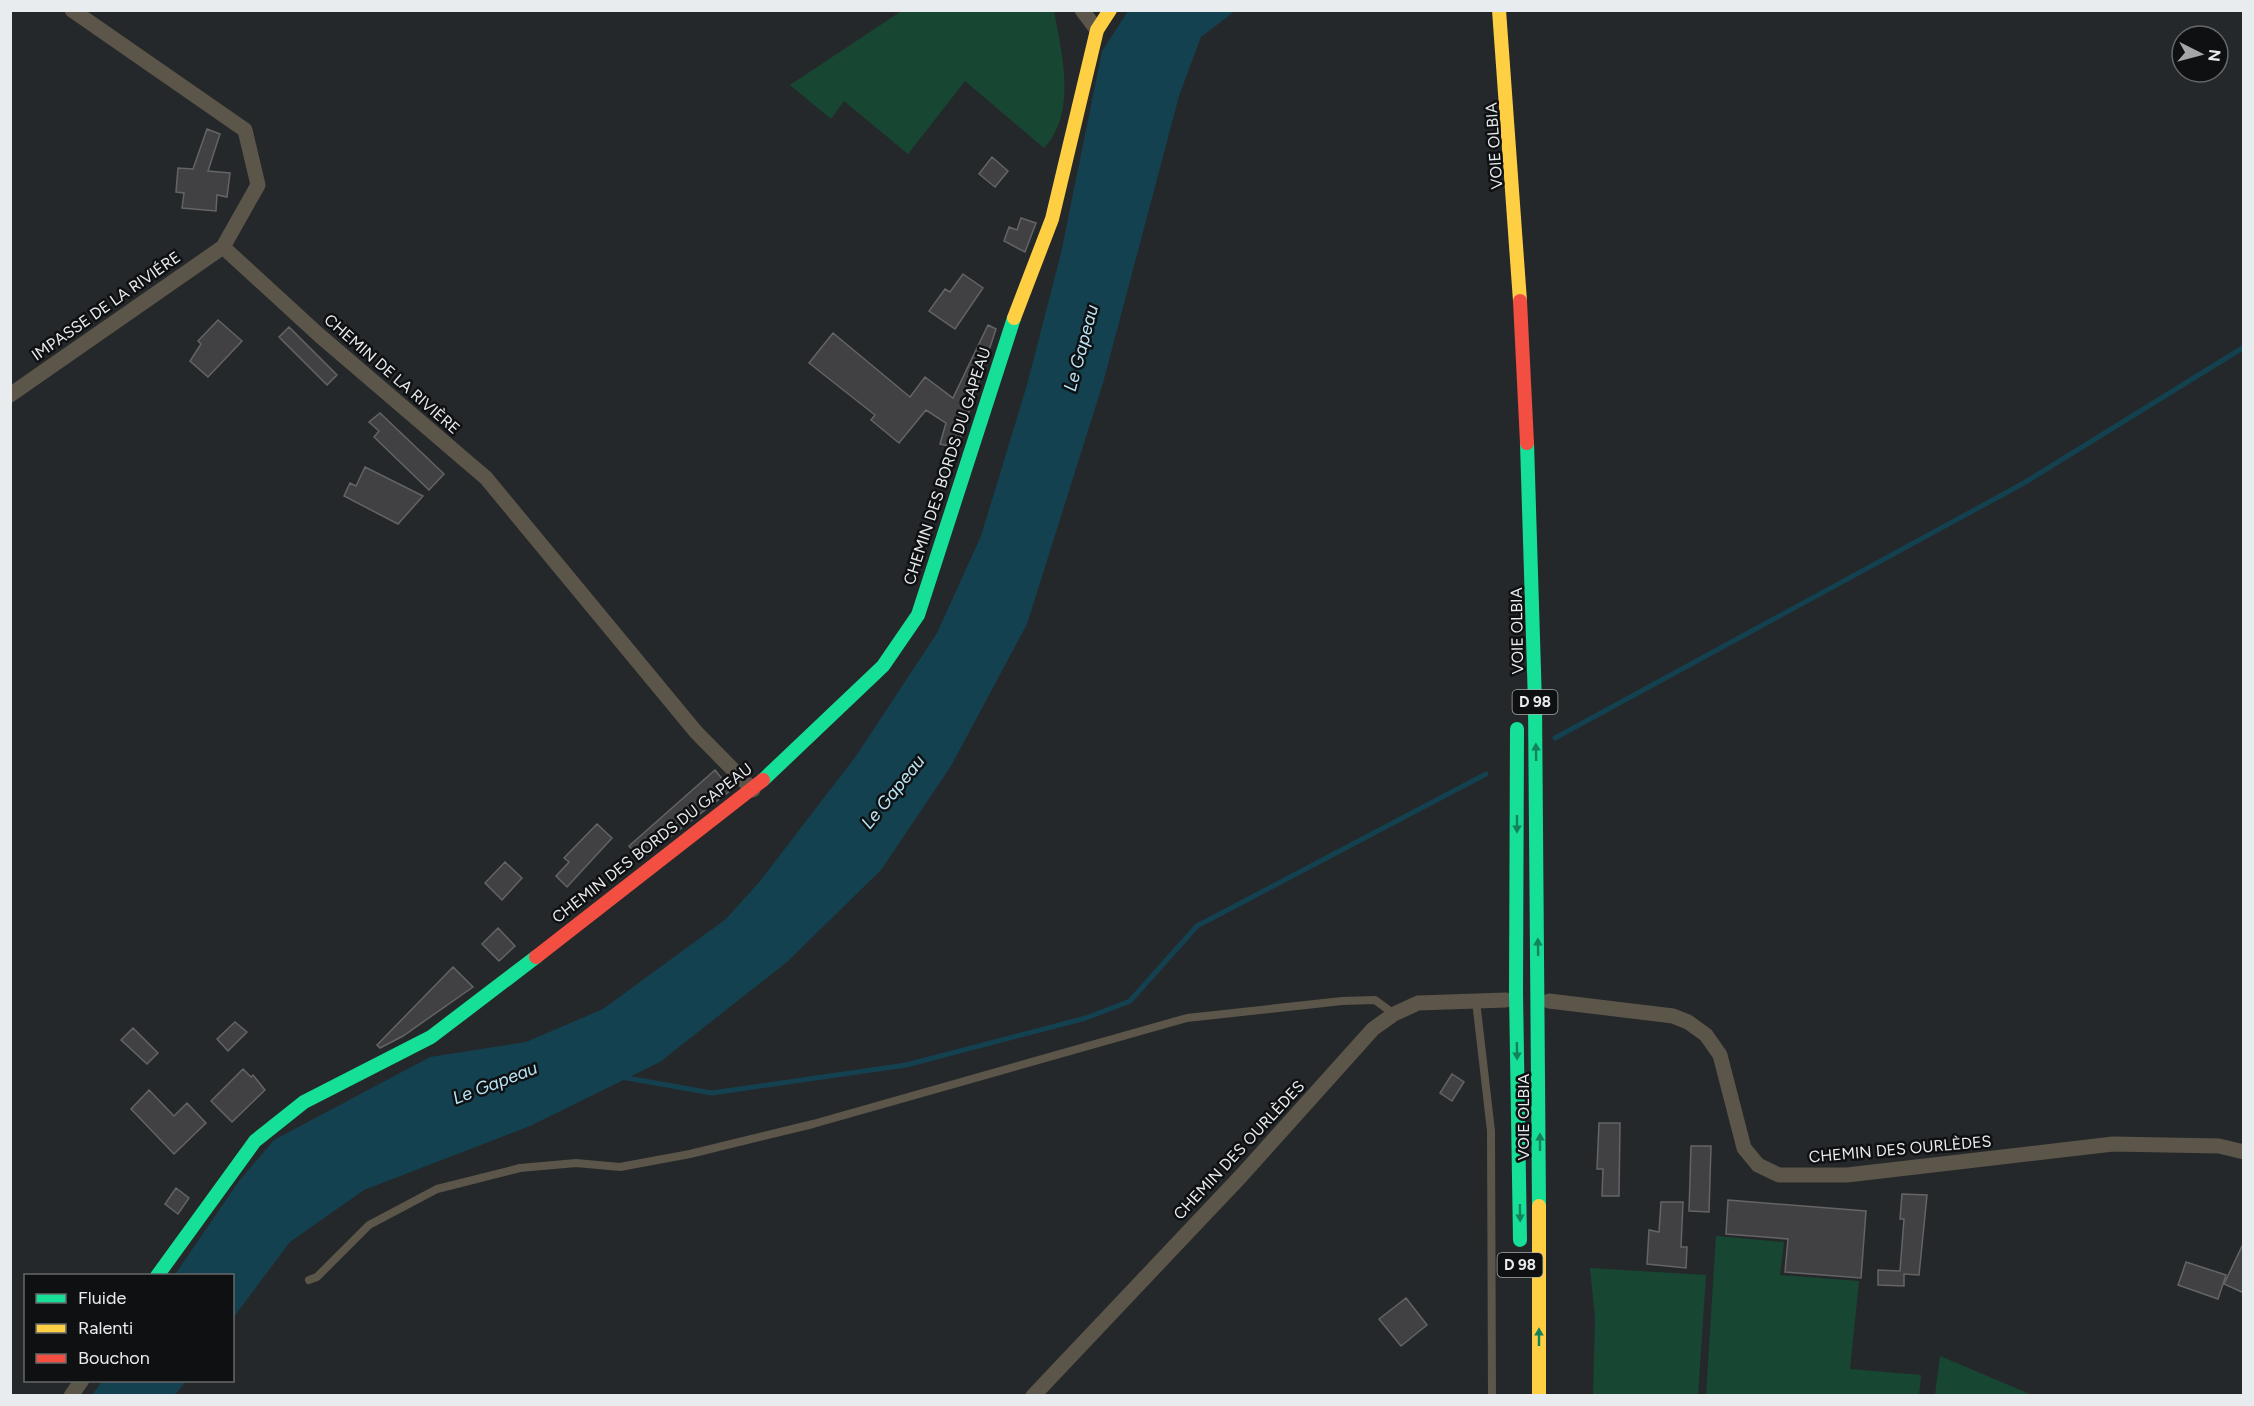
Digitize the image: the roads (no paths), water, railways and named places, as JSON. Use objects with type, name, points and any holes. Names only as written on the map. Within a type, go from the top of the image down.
[{"type":"main road","name":"CHEMIN DES BORDS DU GAPEAU","points":[[159,1274],[255,1141],[304,1102],[431,1037],[753,790],[883,666],[918,615],[1002,350],[1052,219],[1097,30],[1110,10]]},
{"type":"main road","name":"VOIE OLBIA","points":[[1486,10],[1508,306],[1517,576]]},
{"type":"main road","name":"VOIE OLBIA","points":[[1499,10],[1521,299],[1531,527],[1537,760],[1539,1395]]},
{"type":"main road","name":"VOIE OLBIA","points":[[1517,710],[1516,993],[1520,1253]]},
{"type":"street","points":[[72,10],[245,130],[258,185],[223,247]]},
{"type":"street","points":[[1082,10],[1097,30]]},
{"type":"street","name":"IMPASSE DE LA RIVIÉRE","points":[[10,395],[223,247]]},
{"type":"street","name":"CHEMIN DE LA RIVIÈRE","points":[[223,247],[319,335],[486,478],[696,732],[753,790]]},
{"type":"street","name":"CHEMIN DES OURLÈDES","points":[[1033,1395],[1242,1175],[1373,1029],[1394,1014],[1418,1003],[1506,999]]},
{"type":"street","name":"CHEMIN DES OURLÈDES","points":[[1549,1001],[1673,1016],[1688,1022],[1706,1035],[1720,1055],[1744,1148],[1758,1165],[1779,1175],[1859,1174],[2113,1144],[2219,1146],[2244,1152]]},
{"type":"street","points":[[71,1395],[81,1382]]},
{"type":"lane","points":[[1476,999],[1491,1131],[1492,1395]]},
{"type":"lane","points":[[309,1280],[317,1276],[369,1225],[437,1189],[520,1168],[576,1163],[620,1167],[690,1154],[813,1124],[1187,1018],[1342,1001],[1375,1000],[1394,1014]]},
{"type":"water","name":"Le Gapeau","points":[[1128,11],[1235,11],[1201,37],[1179,96],[1103,383],[1027,624],[951,766],[881,870],[787,962],[660,1062],[530,1126],[364,1190],[290,1242],[234,1317],[234,1274],[175,1274],[239,1181],[274,1140],[430,1057],[526,1042],[603,1009],[726,919],[760,881],[856,756],[937,633],[981,536],[1027,385],[1061,253],[1102,51]]},
{"type":"water","points":[[102,1382],[185,1382],[175,1395],[92,1395]]},
{"type":"waterway","points":[[1555,738],[2024,483],[2244,347]]},
{"type":"waterway","points":[[621,1077],[712,1093],[906,1065],[1086,1018],[1130,1001],[1197,926],[1486,774]]}]
